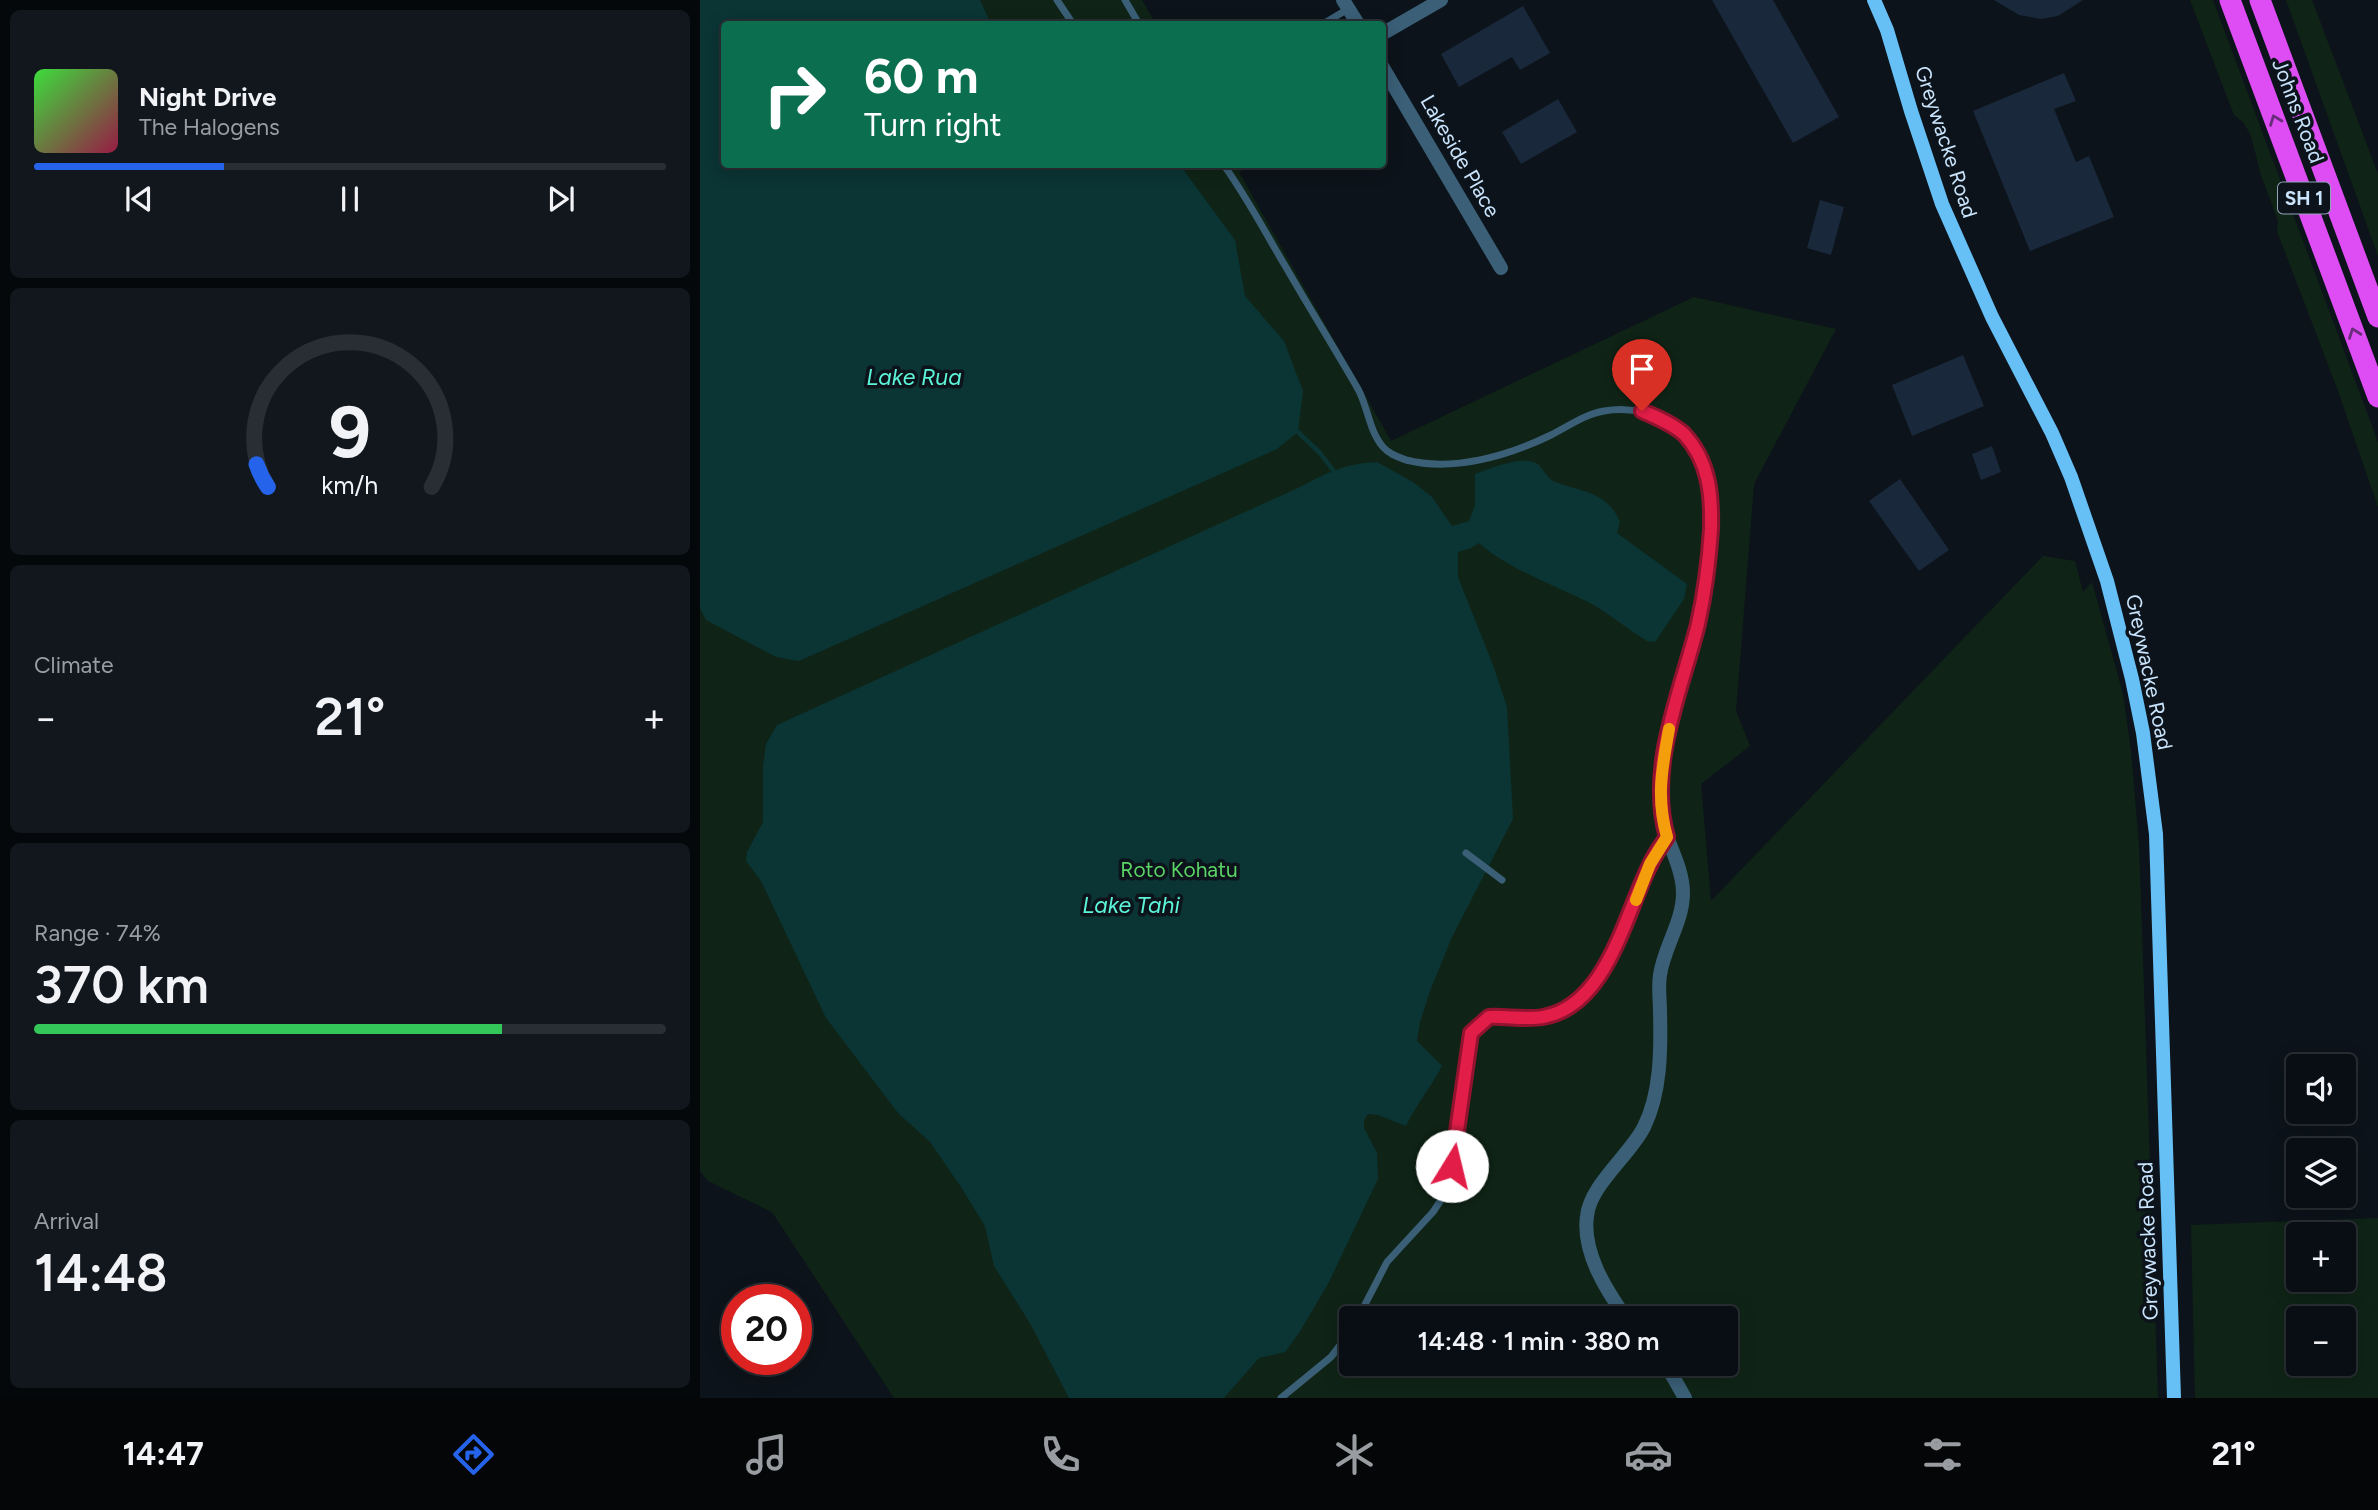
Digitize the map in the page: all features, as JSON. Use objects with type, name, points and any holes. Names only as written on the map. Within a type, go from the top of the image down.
[{"type":"highway","name":"Johns Road","points":[[2230,0],[2378,397]]},
{"type":"highway","name":"Johns Road","points":[[2260,0],[2378,317]]},
{"type":"highway","name":"SH 1","points":[[2271,0],[2332,193]]},
{"type":"street","points":[[1386,32],[1441,0]]},
{"type":"street","name":"Greywacke Road","points":[[1874,0],[1891,41],[1942,204],[1971,273],[2052,433],[2071,477],[2107,581],[2132,679],[2143,733],[2156,834],[2174,1398]]},
{"type":"street","points":[[1346,5],[1356,21]]},
{"type":"street","name":"Lakeside Place","points":[[1386,74],[1501,268]]},
{"type":"street","points":[[1654,857],[1667,837]]},
{"type":"street","points":[[1619,1306],[1598,1273],[1589,1242],[1586,1217],[1589,1205],[1601,1186],[1644,1127],[1654,1097],[1660,1048],[1660,973],[1676,925],[1683,893],[1676,860],[1667,837]]},
{"type":"street","points":[[1673,1376],[1685,1398]]},
{"type":"lane","points":[[1057,0],[1071,21]]},
{"type":"lane","points":[[1125,0],[1137,21]]},
{"type":"lane","points":[[1327,21],[1346,5]]},
{"type":"lane","points":[[1226,168],[1358,389],[1377,439],[1384,449],[1396,456],[1438,465],[1483,458],[1524,447],[1602,411],[1628,409],[1642,411],[1682,433],[1698,454],[1708,475],[1711,503],[1709,569],[1661,775],[1660,815],[1667,837]]},
{"type":"lane","points":[[1465,853],[1502,880]]},
{"type":"lane","points":[[1364,1306],[1387,1262],[1433,1212],[1445,1194],[1452,1166],[1471,1033],[1489,1017],[1543,1017],[1564,1009],[1583,997],[1602,972],[1654,857]]},
{"type":"lane","points":[[1281,1398],[1331,1357],[1339,1347]]},
{"type":"green space","name":"Roto Kohatu","points":[[700,0],[1142,0],[1154,21],[721,21],[721,168],[1246,168],[1239,172],[1391,441],[1694,297],[1836,329],[1754,484],[1736,711],[1750,746],[1701,784],[1711,901],[2043,556],[2075,561],[2083,592],[2092,582],[2123,694],[2139,844],[2158,1398],[894,1398],[772,1212],[708,1181],[700,1171]]},
{"type":"green space","points":[[2190,0],[2213,0],[2378,442],[2378,507],[2338,391],[2277,231],[2278,221],[2261,175],[2251,136],[2244,123],[2234,115]]},
{"type":"green space","points":[[2286,0],[2312,0],[2378,174],[2378,256]]},
{"type":"green space","points":[[2378,1218],[2378,1398],[2195,1398],[2191,1225]]},
{"type":"water","name":"Lake Rua","points":[[700,0],[980,0],[990,21],[721,21],[721,168],[1182,168],[1235,240],[1245,296],[1284,341],[1303,391],[1298,432],[1277,449],[799,661],[776,657],[706,620],[700,608]]},
{"type":"water","name":"Lake Tahi","points":[[1377,462],[1413,482],[1432,497],[1452,526],[1469,521],[1475,505],[1475,474],[1512,462],[1534,462],[1553,481],[1591,494],[1608,504],[1620,522],[1617,533],[1687,584],[1684,599],[1655,642],[1647,641],[1596,606],[1518,569],[1479,543],[1458,552],[1458,577],[1507,707],[1513,819],[1452,937],[1420,1022],[1417,1041],[1442,1066],[1406,1126],[1378,1115],[1368,1114],[1364,1120],[1364,1128],[1377,1153],[1378,1179],[1328,1284],[1285,1352],[1259,1358],[1224,1398],[1069,1398],[1031,1325],[994,1266],[985,1226],[930,1142],[898,1113],[826,1018],[761,881],[746,861],[747,852],[763,822],[763,767],[766,744],[777,725],[1328,473],[1345,467]]},
{"type":"building","points":[[1712,0],[1773,0],[1839,117],[1793,143]]},
{"type":"building","points":[[1994,0],[2083,0],[2058,16],[2041,19],[2019,15]]},
{"type":"building","points":[[1523,6],[1550,53],[1520,70],[1512,57],[1459,87],[1441,54]]},
{"type":"building","points":[[2064,73],[2076,101],[2054,109],[2076,162],[2089,156],[2114,217],[2030,251],[1973,111]]},
{"type":"building","points":[[1558,99],[1577,132],[1521,164],[1502,132]]},
{"type":"building","points":[[1820,200],[1844,207],[1831,255],[1807,248]]},
{"type":"building","points":[[1963,355],[1984,406],[1912,436],[1892,385]]},
{"type":"building","points":[[1992,446],[2001,472],[1981,480],[1972,454]]},
{"type":"building","points":[[1900,479],[1949,550],[1919,571],[1869,501]]},
{"type":"waterway","points":[[1298,432],[1333,470]]},
{"type":"slow traffic","points":[[1636,900],[1650,864],[1667,837],[1660,815],[1660,796],[1669,729]]},
{"type":"route","points":[[1452,1166],[1471,1033],[1489,1017],[1543,1017],[1564,1009],[1583,997],[1602,972],[1650,864],[1667,837],[1660,815],[1661,775],[1709,569],[1711,503],[1708,475],[1698,454],[1682,433],[1661,419],[1642,411]]}]
